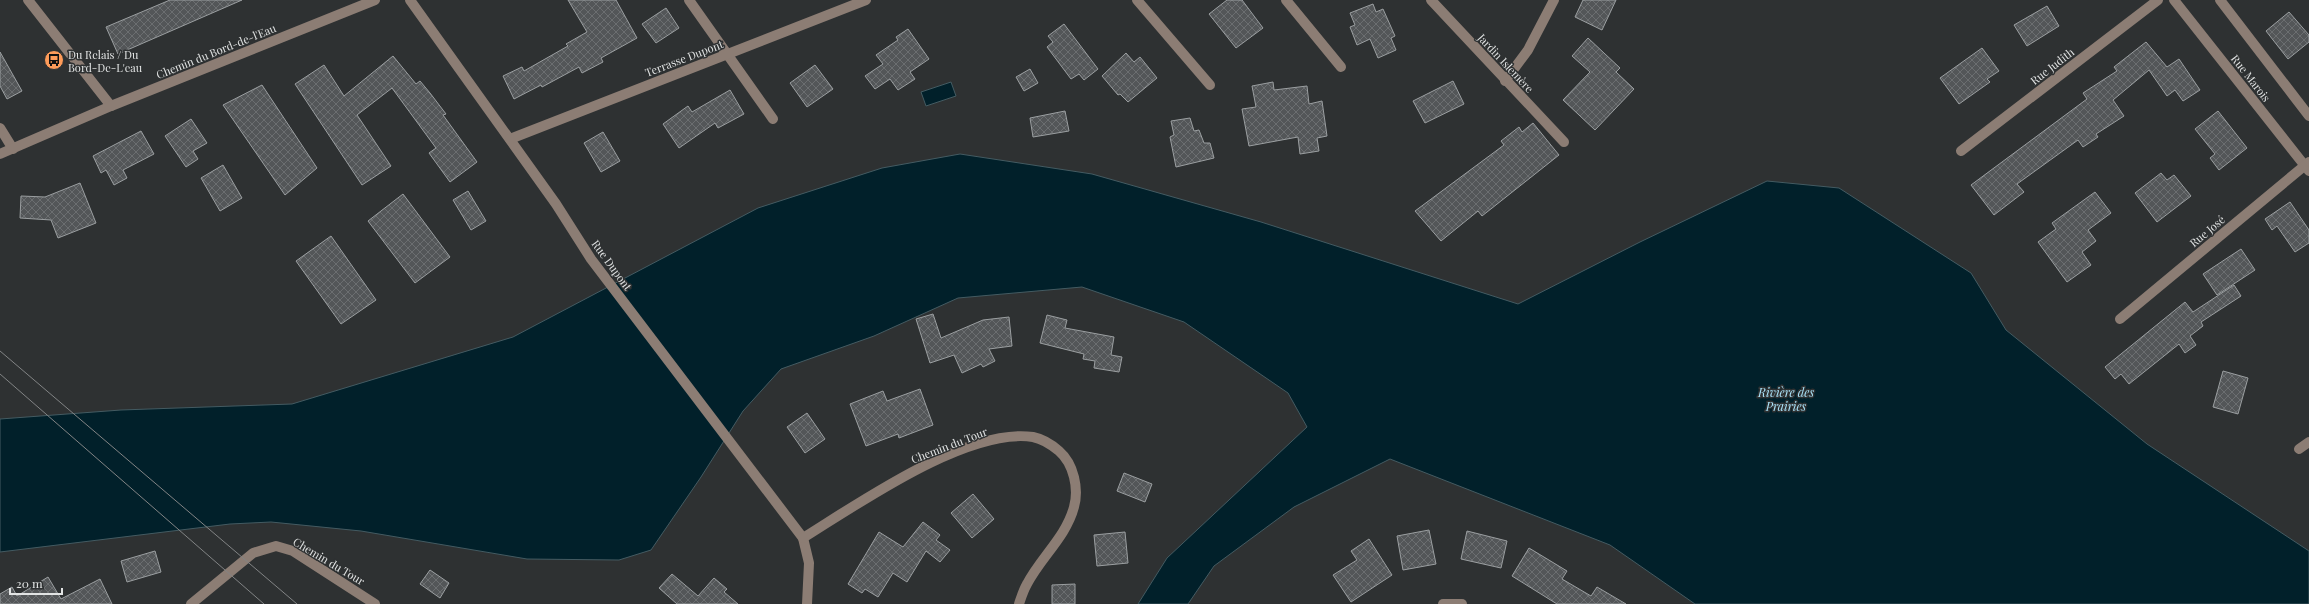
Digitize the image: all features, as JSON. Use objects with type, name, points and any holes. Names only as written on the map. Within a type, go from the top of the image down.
[{"type":"street","points":[[28,0],[110,106]]},
{"type":"street","name":"Chemin du Bord-de-l'Eau","points":[[0,154],[110,106],[375,0]]},
{"type":"street","name":"Rue Dupont","points":[[410,0],[510,139],[591,259],[749,470],[803,538]]},
{"type":"street","points":[[689,0],[773,119]]},
{"type":"street","name":"Terrasse Dupont","points":[[510,139],[866,0]]},
{"type":"street","points":[[1137,0],[1210,85]]},
{"type":"street","points":[[1286,0],[1341,67]]},
{"type":"street","name":"Jardin Islemère","points":[[1431,0],[1505,81],[1564,142]]},
{"type":"street","points":[[1505,81],[1528,50],[1554,0]]},
{"type":"street","name":"Rue Judith","points":[[1962,151],[2158,0]]},
{"type":"street","name":"Rue Marois","points":[[2174,0],[2308,166]]},
{"type":"street","name":"Rue Marois","points":[[2220,0],[2309,116]]},
{"type":"street","points":[[0,128],[13,149]]},
{"type":"street","name":"Rue José","points":[[2120,319],[2308,166]]},
{"type":"street","name":"Chemin du Tour","points":[[803,538],[900,478],[941,458],[987,441],[1015,436],[1034,437],[1051,444],[1064,456],[1077,487],[1074,507],[1066,529],[1027,584],[1018,604]]},
{"type":"street","points":[[2299,449],[2309,442]]},
{"type":"street","points":[[803,538],[809,562],[807,604]]},
{"type":"street","name":"Chemin du Tour","points":[[197,603],[253,553],[276,546],[293,551],[375,604]]},
{"type":"street","points":[[1443,604],[1462,604]]},
{"type":"water","points":[[951,82],[956,96],[926,106],[921,92]]},
{"type":"water","name":"Rivière des Prairies","points":[[960,154],[1092,174],[1261,222],[1518,304],[1640,242],[1767,181],[1839,188],[1971,273],[2006,330],[2147,444],[2309,551],[2309,604],[1695,604],[1610,545],[1390,459],[1294,507],[1214,566],[1188,604],[1138,604],[1167,558],[1307,427],[1288,393],[1184,322],[1082,287],[958,298],[874,336],[781,369],[743,411],[701,477],[651,550],[619,560],[527,559],[361,531],[271,522],[230,524],[0,552],[0,419],[121,410],[292,404],[513,337],[758,208],[882,168]]},
{"type":"building","points":[[170,0],[242,0],[118,54],[106,27]]},
{"type":"building","points":[[568,0],[616,0],[637,38],[601,58],[603,62],[582,73],[579,67],[542,87],[541,85],[514,99],[503,76],[522,67],[524,71],[568,46],[566,44],[587,32]]},
{"type":"building","points":[[1227,0],[1242,0],[1263,28],[1236,48],[1209,14]]},
{"type":"building","points":[[1583,0],[1616,0],[1602,30],[1575,17]]},
{"type":"building","points":[[1373,4],[1376,12],[1383,9],[1395,36],[1391,38],[1396,50],[1378,58],[1370,39],[1357,45],[1350,27],[1355,25],[1350,13]]},
{"type":"building","points":[[2047,6],[2059,26],[2027,46],[2014,25]]},
{"type":"building","points":[[666,8],[679,28],[656,43],[642,24]]},
{"type":"building","points":[[2289,12],[2309,35],[2309,42],[2288,59],[2266,31]]},
{"type":"building","points":[[1064,24],[1098,69],[1084,80],[1079,74],[1071,79],[1047,47],[1053,42],[1048,36]]},
{"type":"building","points":[[908,29],[929,59],[910,72],[915,79],[898,90],[890,79],[875,89],[865,76],[883,64],[876,55],[898,40],[896,37]]},
{"type":"building","points":[[1588,38],[1620,68],[1616,72],[1634,89],[1595,130],[1563,100],[1590,72],[1572,56]]},
{"type":"building","points":[[2146,42],[2167,67],[2179,59],[2200,90],[2183,101],[2175,90],[2167,96],[2149,70],[2113,100],[2124,116],[2096,134],[2098,137],[2083,147],[2078,140],[2017,184],[2024,192],[1994,215],[1971,185],[2087,99],[2083,93],[2117,71],[2114,67]]},
{"type":"building","points":[[1982,48],[1999,71],[1987,79],[1990,82],[1959,104],[1940,78]]},
{"type":"building","points":[[0,52],[22,91],[7,99],[0,86]]},
{"type":"building","points":[[1126,53],[1134,62],[1140,57],[1157,78],[1128,102],[1120,94],[1118,95],[1102,76]]},
{"type":"building","points":[[393,56],[416,84],[420,81],[430,93],[446,114],[443,115],[477,162],[450,182],[429,153],[436,148],[392,88],[357,115],[391,166],[362,185],[295,84],[324,65],[344,96]]},
{"type":"building","points":[[815,65],[833,89],[807,107],[790,83]]},
{"type":"building","points":[[1030,69],[1038,83],[1024,91],[1016,77]]},
{"type":"building","points":[[1453,81],[1464,104],[1425,123],[1413,101]]},
{"type":"building","points":[[1273,82],[1274,90],[1307,86],[1309,104],[1322,101],[1327,136],[1317,138],[1319,151],[1300,154],[1298,137],[1249,146],[1242,109],[1256,107],[1252,86]]},
{"type":"building","points":[[262,85],[317,168],[285,195],[223,105]]},
{"type":"building","points":[[730,90],[744,114],[718,128],[715,123],[679,148],[663,124],[688,106],[692,112]]},
{"type":"building","points":[[1065,111],[1069,131],[1033,137],[1030,118]]},
{"type":"building","points":[[2218,111],[2247,148],[2219,170],[2210,158],[2215,154],[2195,129]]},
{"type":"building","points":[[1190,118],[1194,131],[1199,130],[1204,143],[1210,143],[1214,158],[1176,167],[1170,137],[1174,135],[1171,121]]},
{"type":"building","points":[[191,119],[207,143],[193,151],[198,159],[186,167],[165,136]]},
{"type":"building","points":[[1533,123],[1559,155],[1482,216],[1478,211],[1441,241],[1415,211],[1504,145],[1501,141],[1519,127],[1522,132]]},
{"type":"building","points":[[141,131],[154,154],[123,170],[127,178],[114,185],[106,170],[101,173],[93,156]]},
{"type":"building","points":[[603,132],[620,161],[601,172],[584,143]]},
{"type":"building","points":[[223,165],[242,198],[220,211],[201,178]]},
{"type":"building","points":[[2161,173],[2167,180],[2174,175],[2191,196],[2157,222],[2135,193]]},
{"type":"building","points":[[80,183],[96,223],[58,238],[51,220],[20,218],[21,196],[45,197]]},
{"type":"building","points":[[468,191],[486,221],[471,230],[453,200]]},
{"type":"building","points":[[2095,192],[2111,213],[2088,230],[2096,241],[2082,252],[2091,265],[2067,282],[2038,242],[2056,229],[2052,223]]},
{"type":"building","points":[[403,194],[450,257],[415,283],[368,221]]},
{"type":"building","points":[[2290,202],[2309,230],[2309,243],[2295,252],[2277,226],[2272,230],[2265,219]]},
{"type":"building","points":[[331,236],[376,300],[341,324],[296,261]]},
{"type":"building","points":[[2241,249],[2255,270],[2217,295],[2203,274]]},
{"type":"building","points":[[2234,285],[2241,296],[2201,322],[2203,326],[2190,336],[2196,345],[2185,353],[2179,344],[2129,384],[2121,374],[2115,379],[2105,367],[2185,302],[2193,312]]},
{"type":"building","points":[[933,314],[941,338],[983,320],[1009,317],[1012,346],[989,349],[995,361],[983,367],[981,364],[962,373],[954,355],[930,363],[916,319]]},
{"type":"building","points":[[1047,315],[1067,320],[1065,328],[1114,337],[1111,355],[1122,357],[1119,372],[1094,368],[1095,361],[1083,359],[1084,354],[1040,343]]},
{"type":"building","points":[[2223,371],[2248,378],[2238,414],[2213,407]]},
{"type":"building","points":[[920,389],[933,425],[899,438],[898,434],[866,446],[850,404],[883,391],[887,401]]},
{"type":"building","points":[[807,413],[825,439],[805,453],[787,427]]},
{"type":"building","points":[[1124,473],[1152,484],[1145,502],[1117,491]]},
{"type":"building","points":[[973,494],[994,519],[972,538],[951,513]]},
{"type":"building","points":[[923,522],[940,535],[936,540],[950,550],[940,562],[926,551],[907,582],[893,573],[878,597],[865,589],[862,593],[848,584],[879,532],[903,547]]},
{"type":"building","points":[[1429,530],[1436,564],[1403,570],[1397,536]]},
{"type":"building","points":[[1467,531],[1507,541],[1501,568],[1461,559]]},
{"type":"building","points":[[1125,532],[1128,563],[1097,566],[1094,535]]},
{"type":"building","points":[[1369,539],[1392,575],[1351,602],[1333,575],[1357,560],[1351,551]]},
{"type":"building","points":[[1529,548],[1567,571],[1562,579],[1591,596],[1597,587],[1626,604],[1557,604],[1512,576]]},
{"type":"building","points":[[155,551],[161,572],[127,582],[121,561]]},
{"type":"building","points":[[430,570],[449,583],[440,598],[420,584]]},
{"type":"building","points":[[672,574],[698,596],[714,578],[727,589],[724,592],[738,604],[677,604],[659,588]]},
{"type":"building","points":[[48,577],[61,599],[100,579],[112,604],[0,604],[0,594],[12,587],[17,596]]},
{"type":"building","points":[[1075,584],[1075,604],[1052,604],[1052,585]]},
{"type":"tram line","points":[[0,351],[297,604]]},
{"type":"tram line","points":[[0,374],[264,604]]},
{"type":"place","name":"Du Relais / Du Bord-De-L'eau","points":[[54,60]]}]
